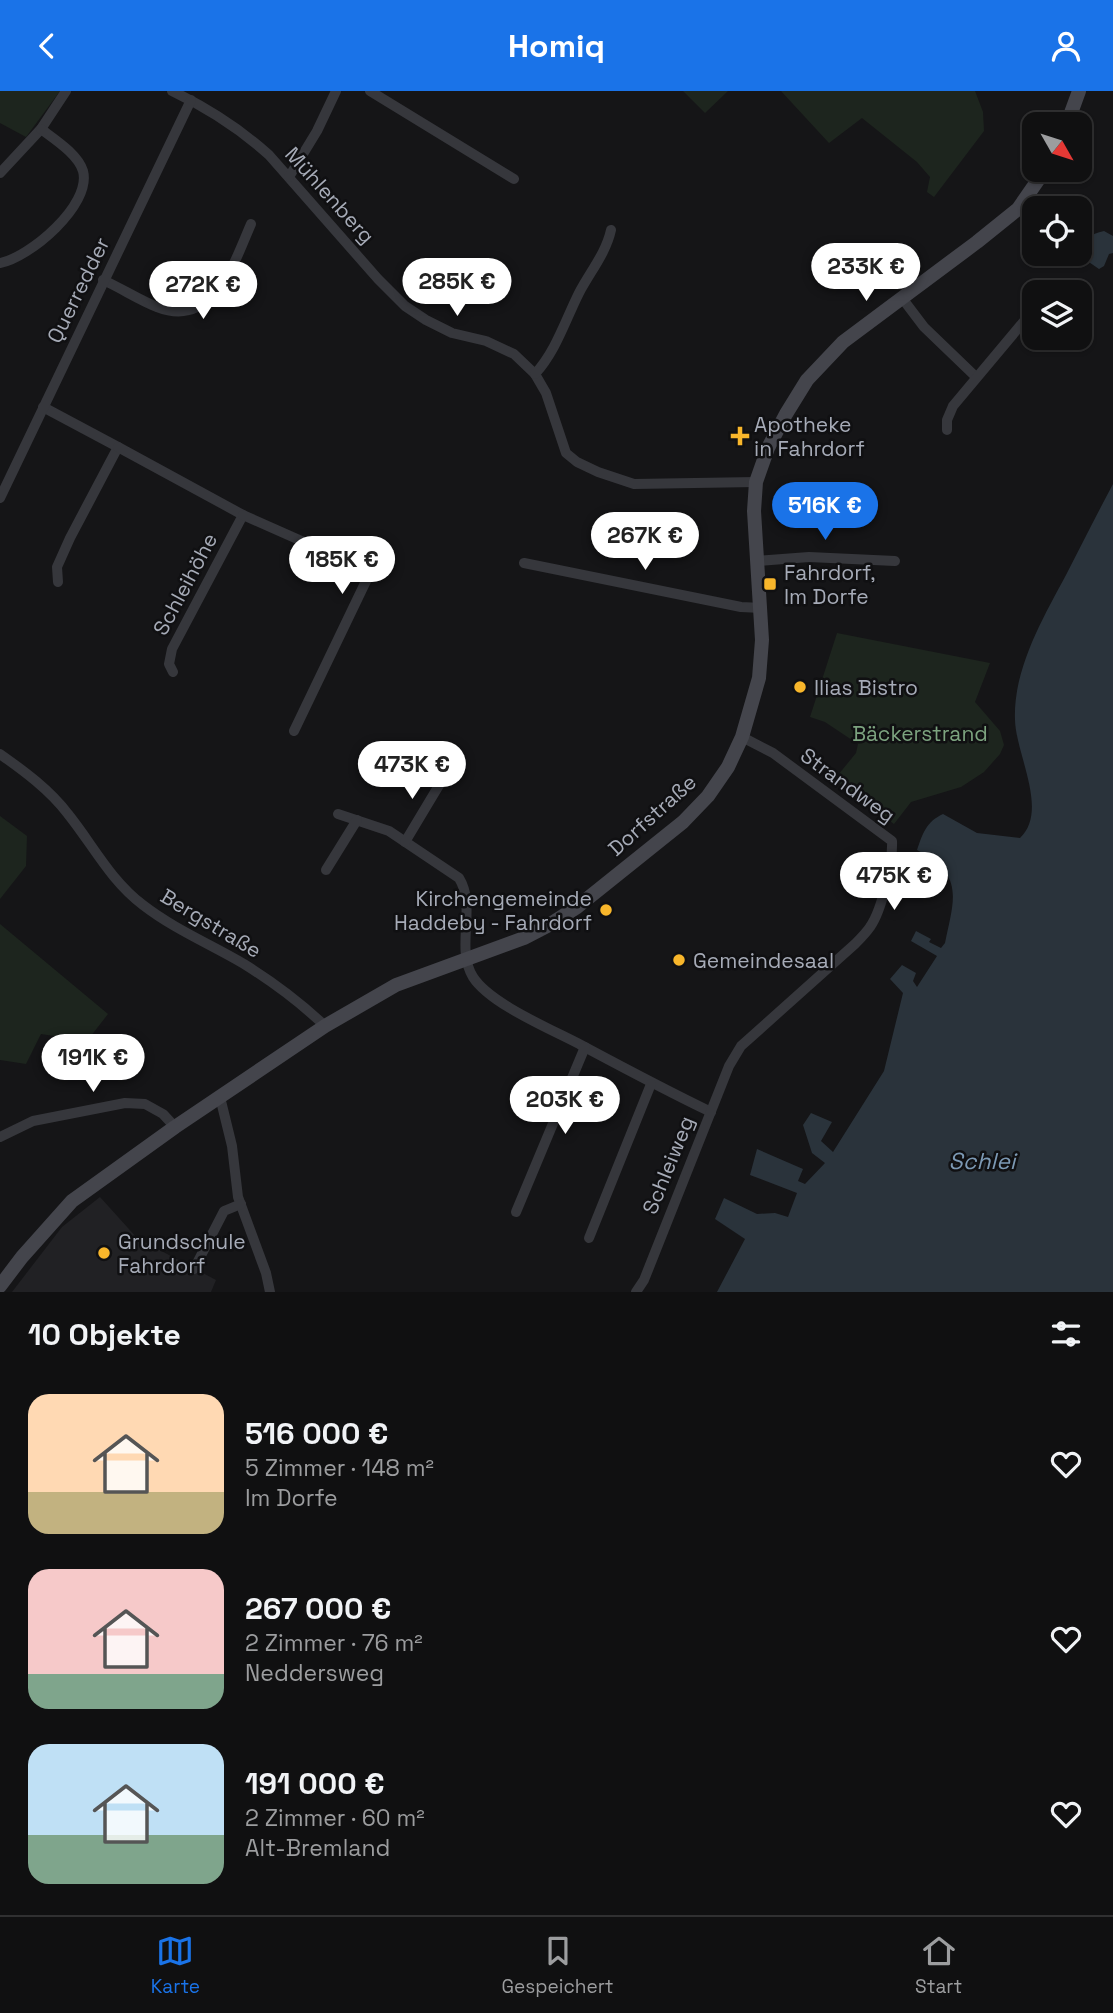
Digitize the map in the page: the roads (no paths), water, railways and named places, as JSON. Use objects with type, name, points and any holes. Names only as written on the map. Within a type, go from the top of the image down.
[{"type":"street","points":[[0,173],[41,129],[66,91]]},
{"type":"street","name":"Mühlenberg","points":[[172,91],[231,123],[251,138],[405,306],[452,333],[486,341],[514,355],[535,374],[546,393],[566,453],[598,472],[634,484],[756,482]]},
{"type":"street","points":[[289,177],[317,131],[336,91]]},
{"type":"street","points":[[370,91],[514,179]]},
{"type":"street","points":[[1071,112],[1079,91]]},
{"type":"street","name":"Querredder","points":[[0,498],[191,100]]},
{"type":"street","points":[[0,264],[13,260],[41,241],[69,212],[78,198],[83,181],[79,164],[41,129]]},
{"type":"street","name":"Dorfstraße","points":[[0,1286],[72,1201],[175,1127],[325,1026],[396,985],[524,939],[549,925],[577,907],[673,830],[708,796],[728,767],[742,737],[755,698],[762,660],[762,608],[754,511],[756,482],[768,448],[786,414],[807,380],[843,342],[1018,209],[1037,182]]},
{"type":"street","points":[[103,280],[158,307],[192,309],[206,302],[222,287],[251,224]]},
{"type":"street","points":[[535,374],[548,359],[608,242],[611,230]]},
{"type":"street","points":[[902,298],[923,327],[976,377]]},
{"type":"street","points":[[947,430],[947,420],[953,406],[1022,323]]},
{"type":"street","points":[[43,407],[243,515],[367,570],[367,579],[294,731]]},
{"type":"street","points":[[58,582],[57,567],[118,447]]},
{"type":"street","name":"Schleihöhe","points":[[173,672],[169,664],[172,649],[243,515]]},
{"type":"street","points":[[757,561],[809,557],[895,561]]},
{"type":"street","points":[[524,563],[741,607],[762,608]]},
{"type":"street","name":"Strandweg","points":[[711,1112],[729,1066],[741,1046],[870,928],[878,913],[892,852],[892,841],[773,753],[742,737]]},
{"type":"street","name":"Bergstraße","points":[[0,754],[35,781],[68,813],[109,872],[141,903],[170,924],[244,964],[287,993],[325,1026]]},
{"type":"street","points":[[405,842],[444,777]]},
{"type":"street","points":[[338,814],[389,831],[459,878],[467,890],[467,960]]},
{"type":"street","points":[[326,870],[357,820]]},
{"type":"street","name":"Schleiweg","points":[[467,960],[473,977],[486,992],[510,1008],[652,1084],[711,1112],[644,1280],[636,1292]]},
{"type":"street","points":[[516,1212],[585,1047]]},
{"type":"street","points":[[589,1238],[652,1084]]},
{"type":"street","points":[[220,1097],[232,1146],[241,1204],[267,1273],[270,1292]]},
{"type":"street","points":[[0,1137],[33,1121],[125,1103],[145,1104],[163,1114],[175,1127]]},
{"type":"street","points":[[194,1269],[224,1211],[241,1204]]},
{"type":"water","points":[[1104,231],[1113,236],[1113,253],[1109,254],[1104,266],[1099,269],[1092,264],[1093,234]]},
{"type":"water","name":"Schlei","points":[[1113,484],[1113,1292],[717,1292],[745,1239],[715,1219],[724,1198],[757,1214],[775,1213],[788,1217],[797,1193],[750,1175],[757,1149],[803,1169],[798,1181],[805,1184],[825,1163],[812,1153],[803,1125],[811,1113],[832,1122],[821,1141],[833,1152],[884,1071],[903,993],[890,979],[902,965],[916,973],[913,981],[917,987],[937,956],[911,941],[916,931],[941,948],[945,943],[953,901],[952,889],[943,869],[917,850],[926,829],[943,814],[977,833],[1020,838],[1028,827],[1032,813],[1031,798],[1015,720],[1019,682],[1039,626]]},
{"type":"place","name":"Apotheke in Fahrdorf","points":[[740,436]]},
{"type":"place","name":"Fahrdorf, Im Dorfe","points":[[770,584]]},
{"type":"place","name":"Ilias Bistro","points":[[800,687]]},
{"type":"place","name":"Kirchengemeinde Haddeby - Fahrdorf","points":[[606,910]]},
{"type":"place","name":"Gemeindesaal","points":[[679,960]]},
{"type":"place","name":"Grundschule Fahrdorf","points":[[104,1253]]},
{"type":"park label","name":"Bäckerstrand","points":[[920,733]]}]
